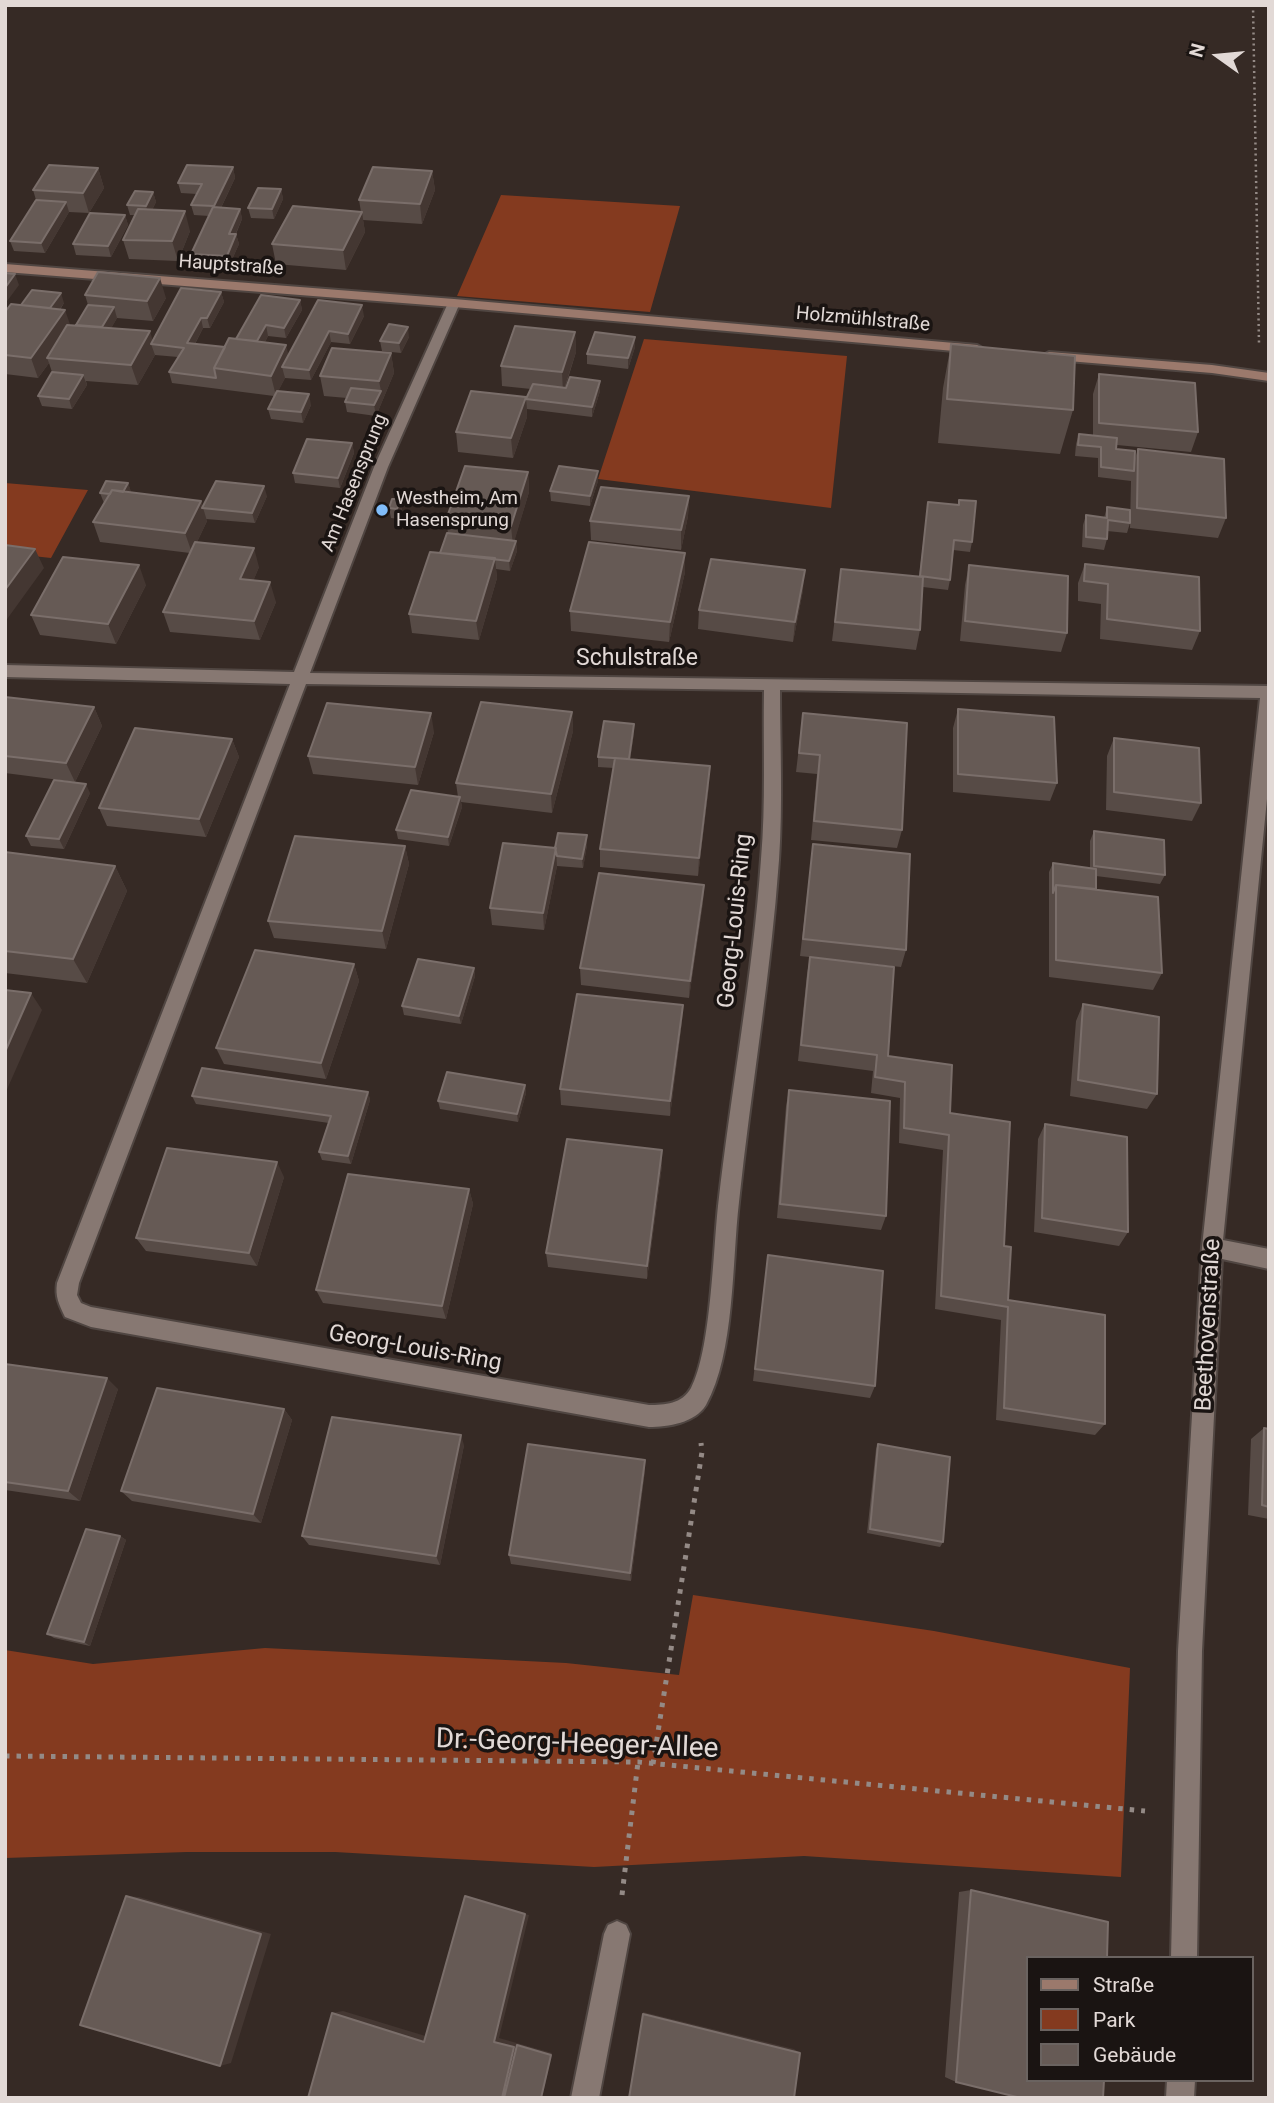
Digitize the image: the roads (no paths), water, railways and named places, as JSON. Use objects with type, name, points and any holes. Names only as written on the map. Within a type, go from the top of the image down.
[{"type":"main road","name":"Hauptstraße","points":[[5,268],[454,303]]},
{"type":"main road","name":"Holzmühlstraße","points":[[454,303],[987,350]]},
{"type":"main road","points":[[1028,354],[1212,369],[1264,377]]},
{"type":"street","name":"Am Hasensprung","points":[[298,680],[381,467],[454,303]]},
{"type":"street","name":"Schulstraße","points":[[5,671],[298,680],[772,683],[1269,693]]},
{"type":"street","name":"Georg-Louis-Ring","points":[[298,680],[68,1283],[66,1296],[69,1303],[73,1310],[91,1317],[649,1416],[667,1416],[696,1401],[711,1364],[734,1143],[770,860],[772,683]]},
{"type":"street","name":"Beethovenstraße","points":[[1184,1956],[1190,1651],[1212,1247],[1264,781],[1269,693]]},
{"type":"street","points":[[1212,1247],[1269,1259]]},
{"type":"street","points":[[585,2098],[617,1934]]},
{"type":"place","name":"Westheim, Am Hasensprung","points":[[382,510]]}]
